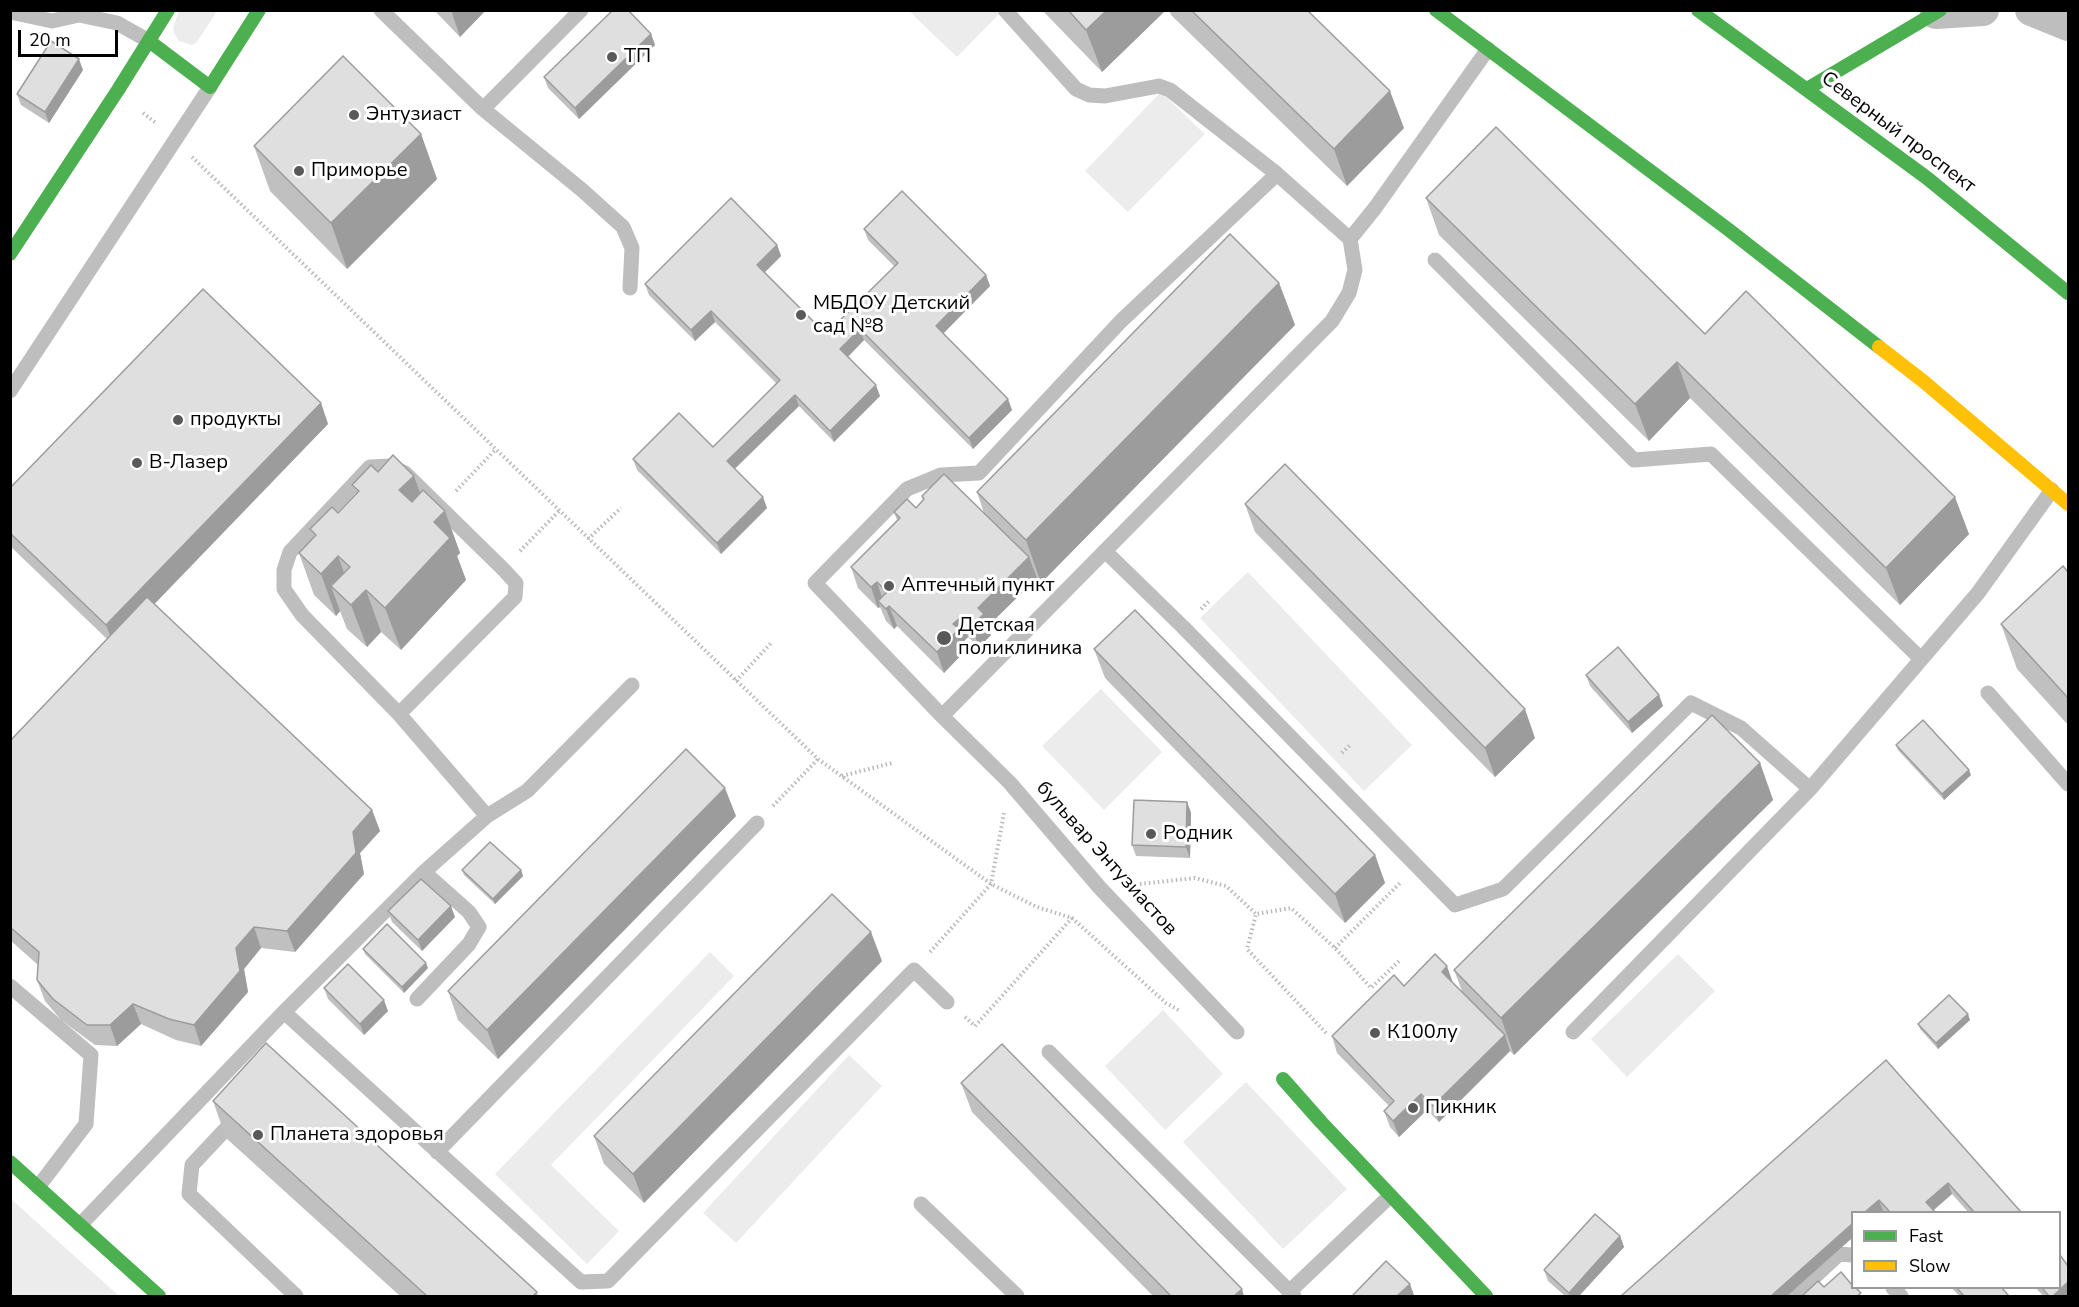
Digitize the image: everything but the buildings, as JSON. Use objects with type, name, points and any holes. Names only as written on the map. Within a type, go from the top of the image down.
[{"type":"street","points":[[10,254],[168,10]]},
{"type":"street","points":[[149,41],[210,87],[260,10]]},
{"type":"street","points":[[1436,10],[1729,230],[1914,374],[2068,504]]},
{"type":"street","name":"Северный проспект","points":[[1698,10],[1927,178],[2068,292]]},
{"type":"street","points":[[1807,89],[1938,12],[1983,10]]},
{"type":"street","points":[[2031,10],[2068,25]]},
{"type":"street","points":[[1283,1079],[1486,1296]]},
{"type":"street","points":[[10,1162],[159,1296]]},
{"type":"lane","points":[[381,10],[483,109],[582,190],[623,227],[632,248],[630,288]]},
{"type":"lane","points":[[483,109],[581,10]]},
{"type":"lane","points":[[942,716],[1332,321],[1349,293],[1355,270],[1350,239],[1277,174],[1170,90],[1159,86],[1105,96],[1089,95],[1076,88],[1005,10]]},
{"type":"lane","points":[[10,12],[52,21],[80,13],[117,23],[149,41]]},
{"type":"lane","points":[[1350,239],[1375,208],[1488,49]]},
{"type":"lane","points":[[10,391],[210,87]]},
{"type":"lane","name":"бульвар Энтузиастов","points":[[1237,1032],[1100,888],[1010,783],[815,584],[907,489],[941,476],[979,472],[1121,321],[1277,174]]},
{"type":"lane","points":[[1435,260],[1634,460],[1711,454],[1921,659]]},
{"type":"lane","points":[[399,714],[515,597],[516,583],[405,473],[390,466],[370,467],[290,552],[284,570],[284,589],[302,615],[399,714],[487,816]]},
{"type":"lane","points":[[1574,1032],[1810,789],[1978,592],[2052,490]]},
{"type":"lane","points":[[1105,551],[1183,627],[1455,905],[1503,889],[1691,703],[1741,728],[1810,789]]},
{"type":"lane","points":[[80,1225],[284,1012],[424,872],[487,816],[527,791],[632,685]]},
{"type":"lane","points":[[1988,693],[2068,784]]},
{"type":"lane","points":[[437,1152],[757,823]]},
{"type":"lane","points":[[417,999],[470,944],[479,927],[469,912],[424,872]]},
{"type":"lane","points":[[284,1012],[581,1282],[608,1281],[914,970],[947,1002]]},
{"type":"lane","points":[[10,986],[91,1055],[86,1124],[38,1187]]},
{"type":"lane","points":[[1049,1052],[1291,1294],[1390,1196]]},
{"type":"lane","points":[[244,1110],[192,1166],[189,1194],[296,1296]]},
{"type":"lane","points":[[921,1204],[1017,1296]]},
{"type":"lane","points":[[1794,1296],[1839,1254],[1851,1255]]},
{"type":"lane","points":[[608,1281],[611,1296]]},
{"type":"path","points":[[118,90],[174,140],[818,759],[991,884],[1037,907],[1072,918],[1166,1003],[1183,1012]]},
{"type":"path","points":[[440,507],[495,450]]},
{"type":"path","points":[[588,539],[621,508]]},
{"type":"path","points":[[503,569],[559,511]]},
{"type":"path","points":[[736,681],[772,642]]},
{"type":"path","points":[[757,823],[818,759]]},
{"type":"path","points":[[842,776],[892,763]]},
{"type":"path","points":[[914,970],[991,884],[1010,783]]},
{"type":"path","points":[[1335,948],[1417,866]]},
{"type":"path","points":[[1100,888],[1195,878],[1226,886],[1256,914]]},
{"type":"path","points":[[1256,914],[1291,908],[1335,948],[1371,988],[1400,960]]},
{"type":"path","points":[[1256,914],[1247,949],[1326,1033]]},
{"type":"path","points":[[975,1026],[1072,918]]},
{"type":"shaded area","points":[[179,11],[217,11],[197,42],[192,45],[179,41],[174,33],[173,28]]},
{"type":"shaded area","points":[[909,11],[995,11],[999,14],[957,57]]},
{"type":"shaded area","points":[[1161,92],[1205,134],[1128,212],[1085,171]]},
{"type":"shaded area","points":[[1248,572],[1412,745],[1364,791],[1200,618]]},
{"type":"shaded area","points":[[1101,689],[1162,752],[1104,810],[1042,746]]},
{"type":"shaded area","points":[[710,952],[734,976],[551,1165],[619,1231],[587,1264],[495,1174]]},
{"type":"shaded area","points":[[1678,954],[1715,991],[1627,1077],[1591,1039]]},
{"type":"shaded area","points":[[1163,1010],[1223,1074],[1165,1130],[1105,1066]]},
{"type":"shaded area","points":[[849,1055],[882,1086],[736,1243],[703,1213]]},
{"type":"shaded area","points":[[1246,1082],[1347,1189],[1283,1249],[1183,1142]]},
{"type":"shaded area","points":[[11,1199],[119,1296],[11,1296]]},
{"type":"traffic: fast","points":[[10,254],[168,10]]},
{"type":"traffic: fast","points":[[149,41],[210,87],[259,10]]},
{"type":"traffic: fast","points":[[1436,10],[1729,230],[1879,347]]},
{"type":"traffic: fast","points":[[1698,10],[1927,178],[2068,293]]},
{"type":"traffic: fast","points":[[1807,89],[1940,10]]},
{"type":"traffic: fast","points":[[1283,1079],[1486,1296]]},
{"type":"traffic: fast","points":[[10,1162],[159,1296]]},
{"type":"traffic: slow","points":[[1879,347],[1923,381],[2068,504]]},
{"type":"place","name":"ТП","points":[[612,57]]},
{"type":"place","name":"Энтузиаст","points":[[354,115]]},
{"type":"place","name":"Приморье","points":[[299,171]]},
{"type":"place","name":"МБДОУ Детский сад №8","points":[[801,315]]},
{"type":"place","name":"продукты","points":[[178,420]]},
{"type":"place","name":"В-Лазер","points":[[137,463]]},
{"type":"place","name":"Аптечный пункт","points":[[889,586]]},
{"type":"place","name":"Детская поликлиника","points":[[944,638]]},
{"type":"place","name":"Родник","points":[[1151,834]]},
{"type":"place","name":"К100лу","points":[[1375,1033]]},
{"type":"place","name":"Пикник","points":[[1413,1108]]},
{"type":"place","name":"Планета здоровья","points":[[258,1135]]}]
